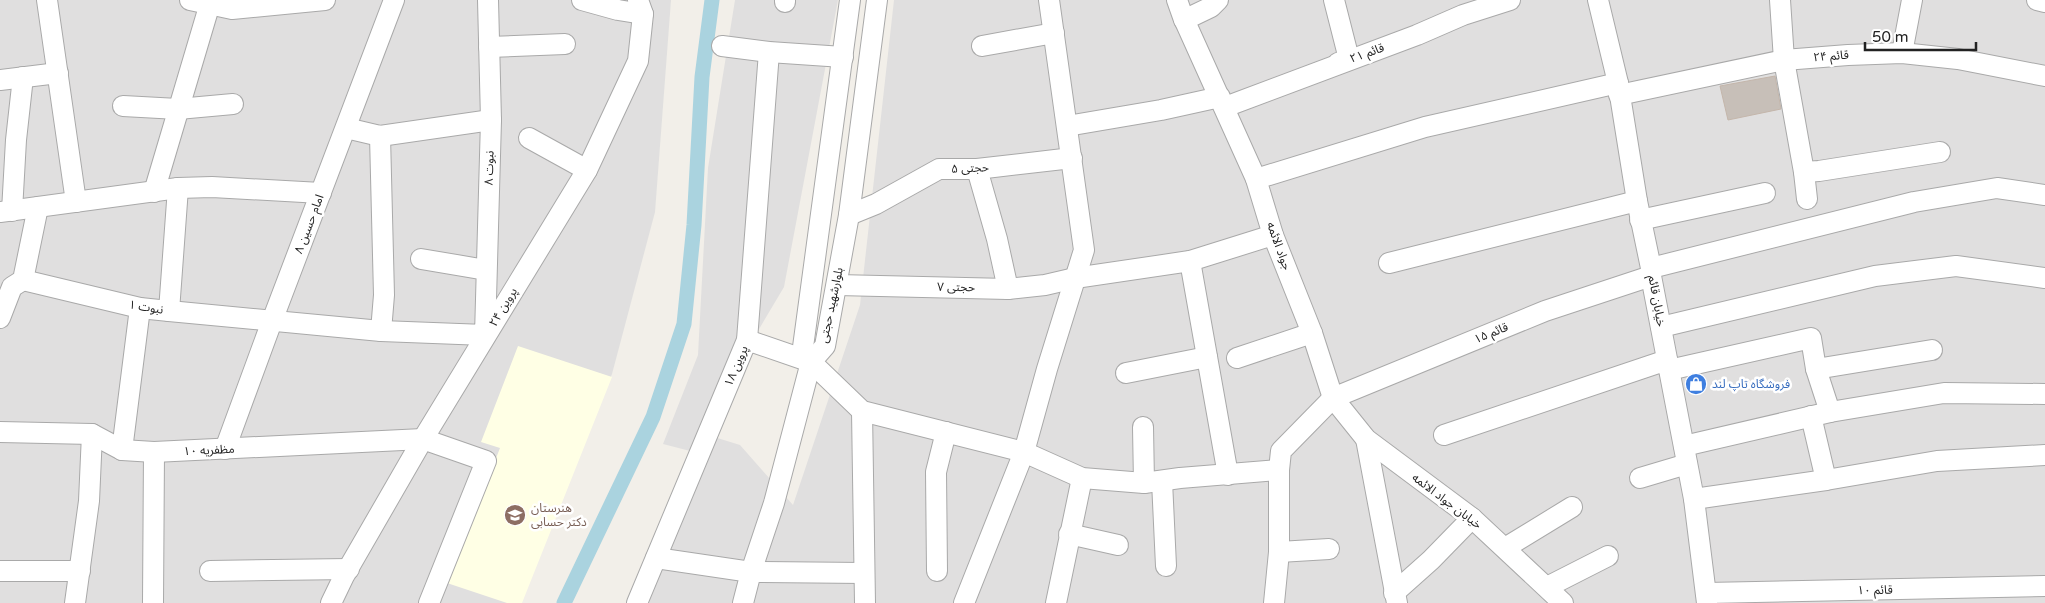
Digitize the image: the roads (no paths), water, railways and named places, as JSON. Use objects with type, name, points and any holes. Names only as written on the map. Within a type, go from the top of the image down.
[{"type":"street","points":[[48,0],[76,202]]},
{"type":"street","points":[[190,0],[211,2],[232,9],[318,1]]},
{"type":"street","name":"امام حسین ۸","points":[[225,449],[394,0]]},
{"type":"street","name":"نبوت ۸","points":[[486,336],[486,270],[491,120],[488,0]]},
{"type":"street","points":[[582,0],[618,10],[640,7]]},
{"type":"street","name":"بلوارشهید حجتی","points":[[850,0],[803,347],[811,362],[824,346],[849,215],[876,0]]},
{"type":"street","points":[[964,603],[1024,452],[1084,250],[1050,0]]},
{"type":"street","name":"جواد الائمه","points":[[1177,0],[1184,20],[1256,179],[1273,235],[1312,333],[1333,398]]},
{"type":"street","points":[[1184,20],[1211,7],[1218,0]]},
{"type":"street","points":[[1334,0],[1349,59]]},
{"type":"street","name":"قائم ۲۱","points":[[1067,126],[1222,102],[1417,35],[1463,15],[1510,0]]},
{"type":"street","name":"خیابان قائم","points":[[1598,0],[1618,89],[1694,499],[1706,598]]},
{"type":"street","points":[[1780,0],[1784,60],[1807,199]]},
{"type":"street","points":[[1902,53],[1912,0]]},
{"type":"street","points":[[2037,0],[2045,2]]},
{"type":"street","points":[[154,192],[211,2]]},
{"type":"street","name":"پروین ۲۴","points":[[332,603],[349,569],[423,439],[587,170],[638,61],[640,7]]},
{"type":"street","points":[[982,46],[1054,34]]},
{"type":"street","points":[[489,46],[565,44]]},
{"type":"street","points":[[722,46],[769,52],[842,57]]},
{"type":"street","name":"پروین ۱۸","points":[[637,603],[747,340],[769,52]]},
{"type":"street","name":"قائم ۲۴","points":[[1256,179],[1425,127],[1618,89],[1784,60],[1902,53],[1958,59],[2045,76]]},
{"type":"street","points":[[0,80],[58,73]]},
{"type":"street","points":[[23,78],[6,212],[178,188],[212,187],[321,193]]},
{"type":"street","points":[[123,106],[178,109],[233,104]]},
{"type":"street","points":[[346,128],[380,136],[491,120]]},
{"type":"street","points":[[380,136],[384,296],[382,331]]},
{"type":"street","points":[[529,138],[587,170]]},
{"type":"street","points":[[1804,172],[1940,152]]},
{"type":"street","name":"حجتی ۵","points":[[849,215],[876,204],[939,169],[977,169],[1072,158]]},
{"type":"street","points":[[977,169],[997,239],[1008,289]]},
{"type":"street","points":[[169,311],[178,188]]},
{"type":"street","name":"قائم ۱۵","points":[[1333,398],[1545,311],[1651,272],[1914,202],[1997,188],[2045,195]]},
{"type":"street","points":[[1389,263],[1639,210],[1765,194]]},
{"type":"street","points":[[0,318],[12,287],[22,280],[38,207]]},
{"type":"street","name":"حجتی ۷","points":[[836,285],[1008,289],[1045,285],[1075,278],[1190,261],[1273,235]]},
{"type":"street","points":[[421,259],[486,270]]},
{"type":"street","points":[[1190,261],[1228,475]]},
{"type":"street","points":[[1661,327],[1875,276],[1956,266],[2045,278]]},
{"type":"street","name":"نبوت ۱","points":[[22,280],[140,308],[382,331],[486,336]]},
{"type":"street","points":[[122,450],[140,308]]},
{"type":"street","points":[[1237,358],[1312,333]]},
{"type":"street","points":[[1444,435],[1668,365],[1811,338],[1816,369],[1826,480]]},
{"type":"street","points":[[747,340],[811,362],[862,411],[1024,452],[1082,478],[1153,482],[1279,470]]},
{"type":"street","points":[[1816,369],[1932,350]]},
{"type":"street","points":[[1126,373],[1207,357]]},
{"type":"street","points":[[743,603],[751,572],[774,503],[811,362]]},
{"type":"street","points":[[1640,478],[1685,455],[1820,414],[1944,393],[2045,394]]},
{"type":"street","points":[[1274,603],[1278,552],[1281,451],[1333,398]]},
{"type":"street","name":"خیابان جواد الائمه","points":[[1333,398],[1366,439],[1472,518],[1564,603]]},
{"type":"street","points":[[862,411],[865,603]]},
{"type":"street","points":[[1143,427],[1166,566]]},
{"type":"street","name":"مظفریه ۱۰","points":[[0,432],[92,434],[122,450],[154,452],[423,439]]},
{"type":"street","points":[[937,571],[936,472],[946,432]]},
{"type":"street","points":[[75,603],[90,502],[92,434]]},
{"type":"street","points":[[423,439],[486,461],[429,603]]},
{"type":"street","points":[[1366,439],[1396,598]]},
{"type":"street","points":[[153,603],[154,452]]},
{"type":"street","points":[[1694,499],[1826,480],[1937,460],[2045,455]]},
{"type":"street","points":[[1056,603],[1082,478]]},
{"type":"street","points":[[1506,548],[1572,507]]},
{"type":"street","points":[[1396,598],[1472,518]]},
{"type":"street","points":[[1069,534],[1118,545]]},
{"type":"street","points":[[1278,552],[1328,549]]},
{"type":"street","points":[[1547,587],[1608,556]]},
{"type":"street","points":[[656,558],[751,572],[864,573]]},
{"type":"street","points":[[210,571],[349,569]]},
{"type":"street","points":[[0,571],[80,571]]},
{"type":"street","name":"قائم ۱۰","points":[[1706,598],[2045,586]]},
{"type":"waterway","points":[[564,603],[653,417],[684,324],[694,225],[702,77],[712,0]]},
{"type":"place","name":"فروشگاه تاپ لند","points":[[1696,384]]},
{"type":"place","name":"هنرستان دکتر حسابی","points":[[515,515]]}]
